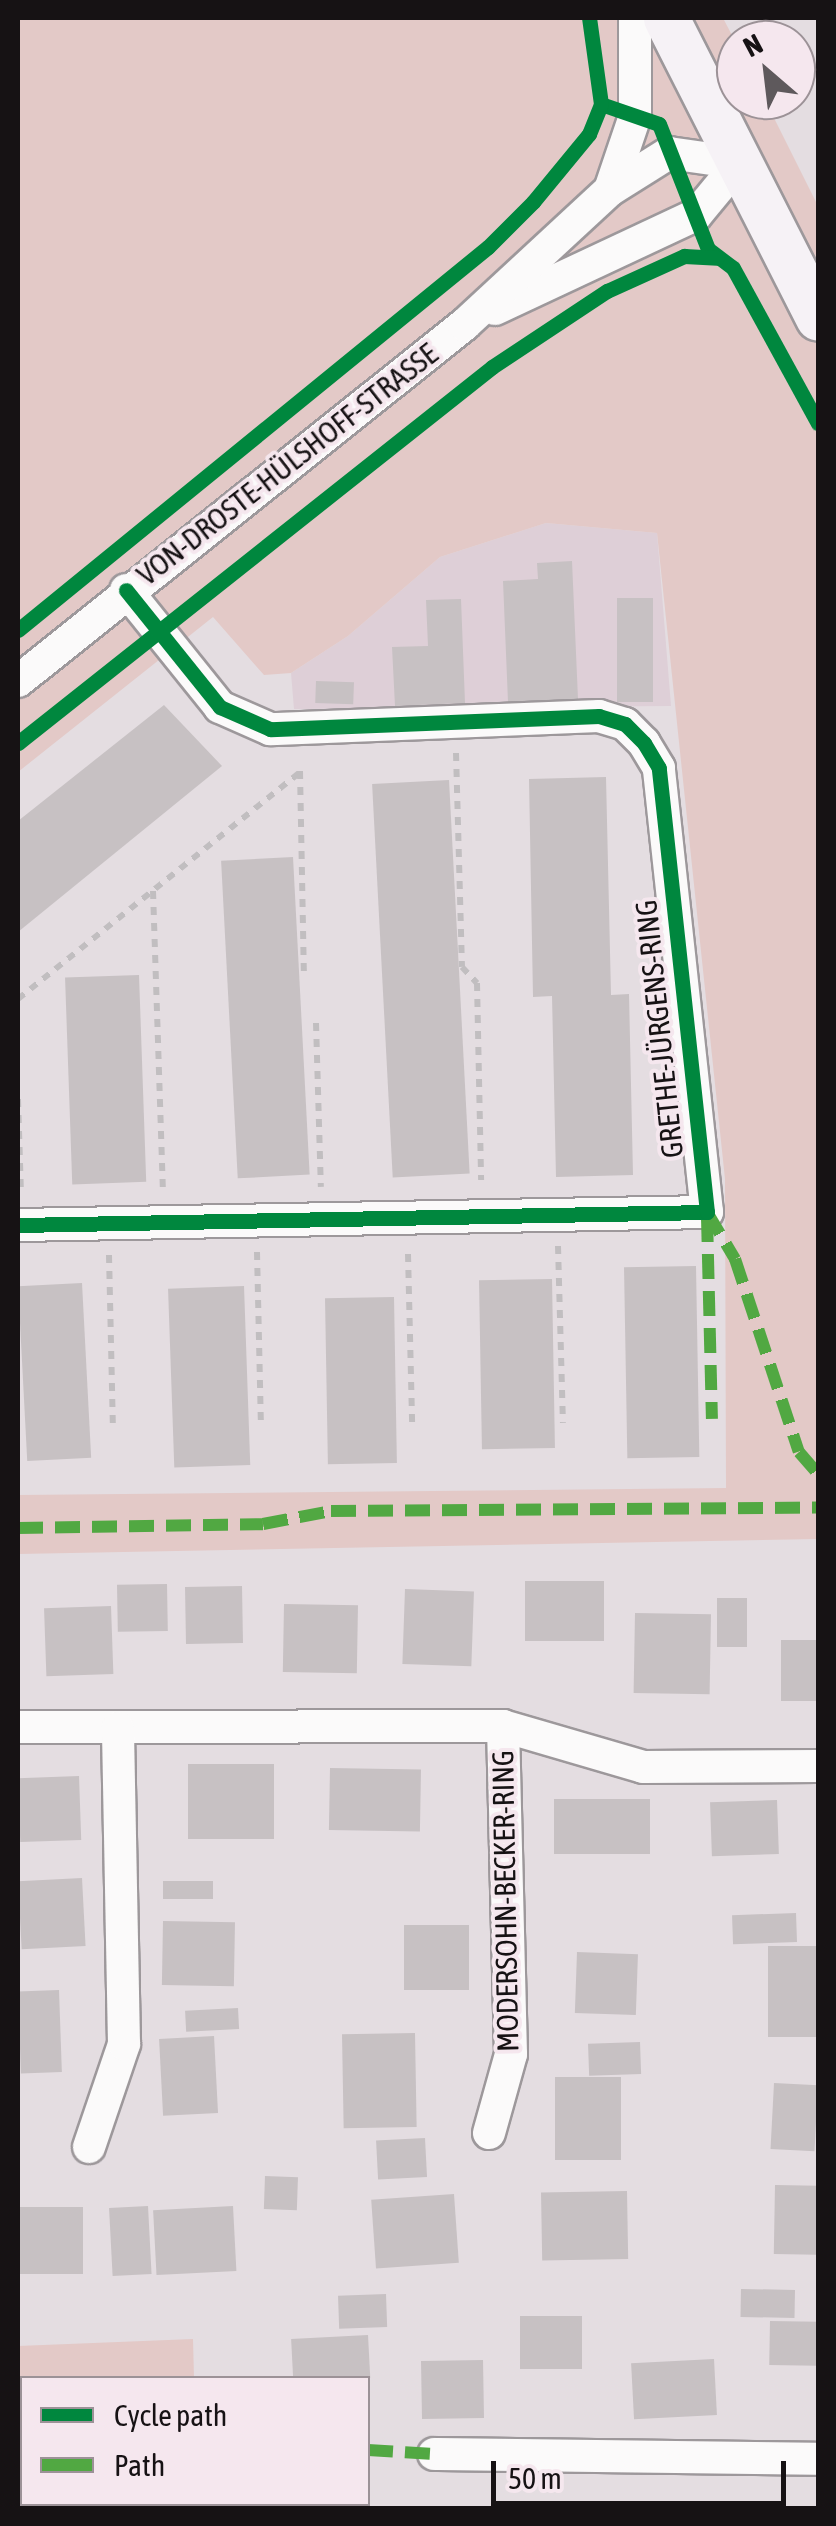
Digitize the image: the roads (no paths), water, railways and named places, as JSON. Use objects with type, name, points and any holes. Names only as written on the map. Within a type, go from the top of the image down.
[{"type":"main road","points":[[666,18],[818,318]]},
{"type":"street","name":"VON-DROSTE-HÜLSHOFF-STRASSE","points":[[610,190],[636,116],[634,18]]},
{"type":"street","name":"VON-DROSTE-HÜLSHOFF-STRASSE","points":[[18,681],[126,590],[464,325],[610,190],[669,153],[739,162]]},
{"type":"street","name":"VON-DROSTE-HÜLSHOFF-STRASSE","points":[[464,325],[696,215],[739,162]]},
{"type":"street","name":"GRETHE-JÜRGENS-RING","points":[[20,1225],[707,1212],[658,768],[625,724],[599,716],[270,729],[220,706],[126,590]]},
{"type":"street","name":"MODERSOHN-BECKER-RING","points":[[488,2133],[511,2054],[504,1726]]},
{"type":"street","name":"MODERSOHN-BECKER-RING","points":[[18,1728],[504,1726],[643,1767],[818,1766]]},
{"type":"street","points":[[89,2147],[124,2044],[118,1728]]},
{"type":"street","points":[[434,2454],[818,2459]]}]
